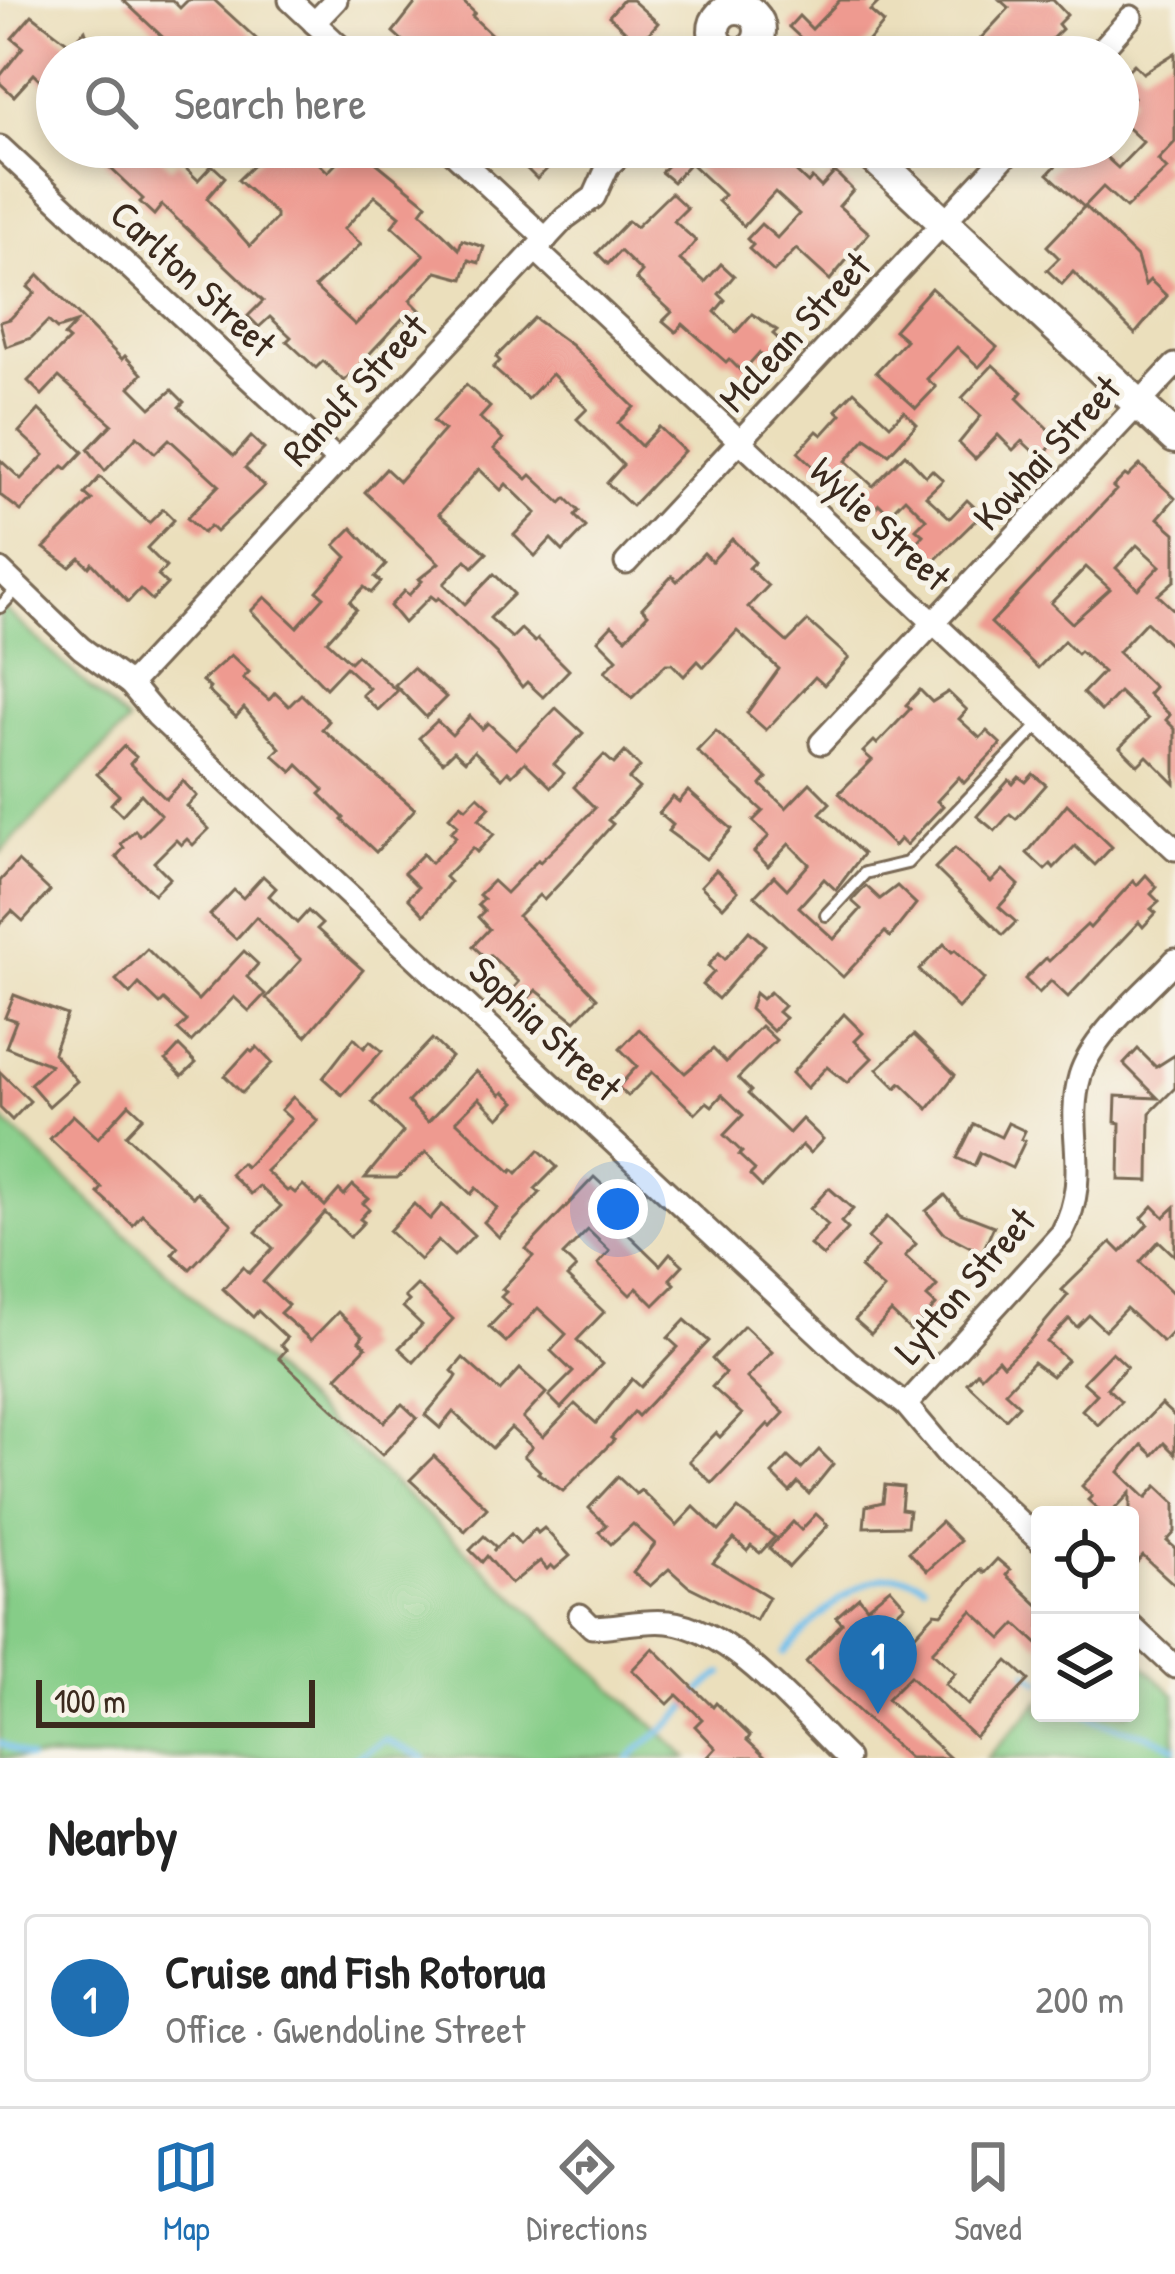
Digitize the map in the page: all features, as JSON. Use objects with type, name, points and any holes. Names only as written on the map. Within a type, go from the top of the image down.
[{"type":"main road","points":[[713,7],[763,8]]},
{"type":"main road","points":[[885,168],[1175,438]]},
{"type":"street","points":[[290,0],[328,36]]},
{"type":"street","points":[[314,23],[336,0]]},
{"type":"street","points":[[1114,36],[1131,17]]},
{"type":"street","name":"Carlton Street","points":[[0,147],[339,462]]},
{"type":"street","name":"Wylie Street","points":[[467,168],[741,442],[1175,849]]},
{"type":"street","name":"Ranolf Street","points":[[130,684],[542,245],[594,197],[607,168]]},
{"type":"street","name":"McLean Street","points":[[626,563],[994,168]]},
{"type":"street","name":"Kowhai Street","points":[[821,743],[1175,365]]},
{"type":"street","name":"Sophia Street","points":[[0,570],[81,648],[130,684],[157,716],[848,1361],[906,1405],[948,1455],[1031,1533]]},
{"type":"street","name":"Lytton Street","points":[[906,1405],[1062,1232],[1079,1180],[1076,1106],[1082,1071],[1099,1042],[1175,960]]},
{"type":"street","points":[[580,1616],[592,1627],[653,1621],[698,1630],[751,1666],[847,1758]]},
{"type":"street","points":[[1139,1633],[1175,1666]]},
{"type":"lane","points":[[0,607],[18,587]]},
{"type":"lane","points":[[826,915],[865,873],[907,863],[1040,724]]},
{"type":"green space","points":[[0,605],[128,723],[0,853]]},
{"type":"green space","points":[[0,1117],[688,1758],[0,1758]]},
{"type":"green space","points":[[1139,1661],[1175,1695],[1175,1758],[987,1758],[1031,1711],[1031,1722],[1139,1722]]},
{"type":"building","points":[[123,0],[172,0],[180,8],[188,0],[214,0],[253,36],[162,36]]},
{"type":"building","points":[[418,0],[461,0],[493,36],[397,36],[393,32]]},
{"type":"building","points":[[623,0],[632,0],[658,23],[647,36],[620,36],[625,31],[609,16]]},
{"type":"building","points":[[840,0],[881,0],[870,11],[884,23],[873,36],[799,36],[789,27],[799,16],[812,29]]},
{"type":"building","points":[[1000,0],[1053,0],[1067,15],[1055,36],[983,36],[1009,8]]},
{"type":"building","points":[[32,15],[59,36],[36,36],[36,76],[14,96],[0,83],[0,76],[23,47],[12,38]]},
{"type":"building","points":[[1175,53],[1175,142],[1158,160],[1167,169],[1126,208],[1103,187],[1084,207],[1048,174],[1054,168],[1139,168],[1143,142],[1139,138],[1139,69],[1143,73]]},
{"type":"building","points":[[110,168],[185,168],[198,180],[215,168],[225,177],[207,198],[250,246],[276,219],[238,180],[250,168],[324,168],[328,172],[332,168],[383,168],[427,204],[421,212],[459,249],[462,240],[484,247],[479,263],[469,260],[463,279],[437,272],[410,300],[420,310],[408,322],[403,318],[344,381],[323,361],[316,368],[270,317],[259,327],[248,316],[263,301],[162,205],[154,215],[140,202],[143,199]],"holes":[[[375,196],[400,216],[392,226],[424,255],[355,325],[315,287],[361,244],[344,229]]]},
{"type":"building","points":[[526,168],[548,168],[537,179]]},
{"type":"building","points":[[665,168],[686,168],[673,182],[661,172]]},
{"type":"building","points":[[695,168],[792,168],[808,183],[812,178],[821,187],[835,172],[853,190],[839,206],[869,233],[830,280],[796,249],[774,272],[749,249],[753,245],[747,239],[761,224],[777,238],[799,214],[775,192],[744,226],[718,201],[724,195]]},
{"type":"building","points":[[671,193],[687,208],[674,221],[696,241],[680,260],[705,282],[721,264],[734,276],[719,294],[725,300],[715,312],[736,332],[752,314],[777,330],[773,334],[781,341],[765,358],[759,353],[742,372],[683,324],[676,332],[663,321],[672,312],[636,279],[642,272],[620,251],[608,264],[597,253],[628,221],[636,227]]},
{"type":"building","points":[[1085,206],[1137,257],[1145,285],[1150,280],[1167,296],[1135,334],[1073,272],[1062,284],[1047,270],[1059,258],[1047,246]]},
{"type":"building","points":[[39,275],[142,374],[130,387],[151,408],[172,390],[184,402],[179,407],[234,456],[251,437],[264,449],[245,468],[264,486],[216,532],[210,526],[203,533],[187,518],[219,485],[169,439],[155,453],[137,436],[105,471],[88,449],[112,424],[59,377],[42,395],[28,381],[69,340],[64,336],[76,323],[57,329],[48,321],[31,338],[6,347],[0,322],[10,319],[35,293],[28,287]]},
{"type":"building","points":[[931,288],[997,347],[979,367],[957,347],[927,379],[936,387],[916,408],[876,372],[906,340],[894,330]]},
{"type":"building","points":[[534,318],[571,345],[634,407],[618,423],[641,446],[659,427],[684,451],[632,506],[607,483],[623,465],[577,419],[587,409],[552,374],[528,399],[493,368],[500,361],[496,357]]},
{"type":"building","points":[[993,365],[1022,392],[1017,398],[1058,439],[1040,458],[1022,441],[1013,450],[998,435],[975,459],[959,443],[981,416],[962,398]]},
{"type":"building","points":[[466,385],[490,407],[480,418],[503,439],[494,449],[561,503],[566,498],[586,527],[563,551],[551,539],[535,556],[514,535],[536,513],[506,484],[501,490],[479,469],[439,514],[487,553],[473,567],[466,560],[444,584],[465,604],[494,574],[514,594],[490,618],[512,638],[521,629],[535,642],[538,639],[569,670],[543,697],[527,682],[522,687],[497,654],[439,598],[431,596],[404,623],[390,606],[404,591],[409,595],[422,581],[419,579],[439,563],[365,492],[386,469],[399,481],[444,430],[433,421]]},
{"type":"building","points":[[854,391],[890,425],[904,411],[917,424],[889,454],[866,438],[846,461],[873,486],[905,454],[926,476],[932,470],[943,480],[926,496],[950,518],[967,500],[982,514],[931,564],[913,546],[923,535],[916,529],[926,519],[905,498],[889,514],[879,504],[865,518],[853,506],[861,498],[829,468],[822,475],[798,452],[817,431],[822,435]]},
{"type":"building","points":[[39,410],[83,452],[67,469],[63,466],[21,511],[0,495],[0,460],[21,479],[44,455],[19,432]]},
{"type":"building","points":[[1140,465],[1175,498],[1158,518],[1175,533],[1175,580],[1158,595],[1175,611],[1175,650],[1146,622],[1118,652],[1154,687],[1148,694],[1170,715],[1166,720],[1175,729],[1175,784],[1147,756],[1138,765],[1120,747],[1148,719],[1119,692],[1101,711],[1083,693],[1103,672],[1080,651],[1077,654],[1064,641],[1038,668],[991,623],[1116,490],[1113,487]],"holes":[[[1137,545],[1160,566],[1138,589],[1116,568]],[[1086,567],[1110,589],[1072,623],[1051,603]]]},
{"type":"building","points":[[100,477],[149,523],[163,509],[174,520],[147,548],[166,567],[158,576],[167,584],[152,600],[140,589],[128,602],[92,563],[89,567],[80,558],[70,567],[44,548],[92,500],[85,494]]},
{"type":"building","points":[[352,528],[386,565],[375,577],[381,582],[371,593],[364,587],[350,602],[356,609],[327,641],[350,662],[357,655],[397,691],[378,710],[362,695],[369,688],[346,667],[326,688],[251,611],[265,597],[297,627],[324,597],[317,591],[347,557],[335,545]]},
{"type":"building","points":[[732,539],[755,562],[749,568],[768,586],[748,607],[787,642],[808,621],[849,658],[824,685],[815,677],[766,730],[747,713],[779,669],[737,631],[704,667],[698,661],[684,676],[666,664],[632,698],[605,671],[617,659],[598,640],[612,625],[626,638],[648,614],[642,608],[672,576],[677,581],[704,553],[712,561]]},
{"type":"building","points":[[231,655],[249,672],[243,678],[269,700],[275,693],[289,706],[301,694],[329,721],[322,729],[415,809],[376,852],[342,820],[320,794],[324,790],[298,765],[292,772],[273,755],[280,748],[244,708],[236,717],[208,691],[202,681]]},
{"type":"building","points":[[413,668],[446,697],[426,717],[395,685]]},
{"type":"building","points":[[920,690],[932,702],[948,692],[967,710],[959,719],[980,738],[987,731],[1001,744],[964,783],[959,777],[937,801],[943,806],[906,845],[900,839],[894,846],[839,793],[872,760],[863,752],[910,709],[906,705]]},
{"type":"building","points":[[556,708],[583,733],[554,764],[564,773],[551,787],[525,762],[502,778],[474,751],[465,761],[454,751],[443,762],[419,738],[437,721],[452,735],[470,716],[482,729],[488,723],[516,749]]},
{"type":"building","points":[[716,731],[767,778],[761,785],[786,808],[810,783],[830,803],[820,813],[863,854],[836,890],[824,879],[799,907],[834,939],[861,909],[852,901],[866,886],[880,899],[897,886],[916,904],[890,937],[885,932],[843,977],[755,896],[774,876],[787,889],[809,864],[789,844],[768,866],[754,852],[769,836],[753,821],[763,811],[697,751]]},
{"type":"building","points":[[124,746],[136,757],[130,764],[166,799],[183,781],[197,796],[187,806],[209,829],[193,845],[187,839],[181,845],[176,840],[154,862],[170,878],[154,894],[116,857],[135,830],[140,836],[161,815],[141,794],[122,815],[111,804],[119,795],[97,774]]},
{"type":"building","points":[[625,752],[640,767],[629,779],[639,788],[544,900],[539,895],[518,916],[597,998],[575,1021],[536,990],[524,1003],[511,991],[519,982],[473,946],[489,929],[478,917],[484,911],[478,905],[484,899],[479,895],[493,881],[506,893],[568,835],[595,808],[574,787],[604,755],[614,764]]},
{"type":"building","points":[[1033,774],[1046,785],[1016,819],[1010,814],[995,831],[977,816],[1009,780],[1013,784],[1019,777],[1026,782]]},
{"type":"building","points":[[688,791],[732,829],[706,859],[668,831],[673,825],[659,813],[673,797],[679,802]]},
{"type":"building","points":[[478,796],[490,807],[479,819],[494,834],[445,877],[450,882],[424,915],[408,898],[418,887],[404,873],[423,854],[431,863],[456,837],[451,832],[458,825],[449,817]]},
{"type":"building","points":[[1067,804],[1112,847],[1095,865],[1075,846],[1054,868],[1051,864],[1045,870],[1027,853]]},
{"type":"building","points":[[955,848],[991,882],[1003,870],[1019,885],[999,907],[1016,922],[1003,935],[935,868]]},
{"type":"building","points":[[18,861],[50,891],[23,921],[12,911],[0,924],[0,881]]},
{"type":"building","points":[[716,870],[738,891],[723,907],[701,886]]},
{"type":"building","points":[[1146,875],[1157,887],[1151,894],[1159,902],[1151,909],[1156,913],[1143,927],[1139,922],[1068,997],[1051,981],[1039,993],[1025,979],[1087,925],[1090,928],[1133,881],[1137,885]]},
{"type":"building","points":[[263,876],[276,888],[269,896],[297,923],[308,911],[322,924],[317,929],[363,970],[306,1036],[266,998],[301,960],[256,917],[236,939],[210,915],[234,890],[243,898]]},
{"type":"building","points":[[749,931],[765,945],[718,999],[702,985],[714,972],[708,966],[719,953],[725,959]]},
{"type":"building","points":[[944,944],[985,979],[958,1008],[919,970]]},
{"type":"building","points":[[147,949],[198,1000],[244,951],[258,964],[247,977],[265,994],[249,1011],[234,997],[191,1042],[178,1030],[187,1021],[164,1000],[160,1004],[139,984],[130,994],[116,980]]},
{"type":"building","points":[[770,992],[784,1006],[778,1012],[785,1018],[773,1031],[750,1009],[755,993],[762,999]]},
{"type":"building","points":[[14,995],[67,1015],[53,1053],[77,1081],[49,1106],[30,1084],[51,1065],[6,1047],[16,1021],[5,1017]]},
{"type":"building","points":[[844,1014],[863,1033],[855,1041],[872,1058],[847,1083],[827,1067],[807,1088],[792,1073]]},
{"type":"building","points":[[761,1026],[776,1040],[738,1078],[789,1133],[802,1119],[823,1139],[810,1153],[802,1145],[762,1187],[750,1175],[755,1170],[739,1155],[742,1152],[724,1135],[743,1115],[722,1095],[695,1114],[652,1072],[628,1096],[618,1087],[637,1066],[620,1049],[639,1029],[685,1073],[713,1049],[726,1062]]},
{"type":"building","points":[[914,1035],[955,1075],[928,1109],[901,1083],[896,1088],[877,1069]]},
{"type":"building","points":[[354,1038],[364,1048],[370,1041],[382,1051],[342,1095],[323,1078]]},
{"type":"building","points":[[432,1039],[451,1057],[408,1102],[428,1122],[476,1071],[515,1102],[499,1118],[479,1098],[456,1121],[511,1172],[517,1173],[539,1150],[557,1167],[499,1237],[484,1222],[497,1208],[476,1188],[471,1194],[426,1152],[397,1178],[365,1178],[403,1132],[372,1102]]},
{"type":"building","points":[[179,1046],[196,1063],[182,1076],[166,1060]]},
{"type":"building","points":[[257,1047],[272,1063],[242,1093],[225,1076]]},
{"type":"building","points":[[1138,1049],[1156,1067],[1175,1055],[1175,1088],[1150,1113],[1149,1181],[1119,1180],[1116,1096],[1158,1098],[1124,1064]]},
{"type":"building","points":[[0,1072],[30,1101],[12,1120],[0,1108]]},
{"type":"building","points":[[293,1097],[318,1121],[266,1171],[287,1191],[295,1193],[303,1185],[325,1206],[339,1190],[344,1195],[353,1185],[368,1198],[363,1203],[369,1209],[350,1237],[325,1213],[263,1282],[288,1305],[280,1313],[311,1340],[338,1312],[363,1336],[359,1341],[366,1347],[337,1377],[384,1422],[402,1404],[417,1418],[382,1455],[279,1358],[287,1338],[258,1311],[253,1317],[223,1289],[243,1267],[249,1273],[273,1248],[256,1232],[281,1206],[259,1186],[251,1194],[230,1174],[241,1163],[246,1167],[291,1119],[281,1110]]},
{"type":"building","points":[[129,1104],[143,1117],[126,1135],[193,1197],[197,1192],[232,1224],[190,1269],[172,1254],[178,1247],[142,1214],[133,1225],[50,1139],[73,1115],[98,1138]]},
{"type":"building","points":[[1008,1123],[1025,1131],[1012,1168],[980,1153],[974,1166],[957,1158],[974,1124],[1001,1137]]},
{"type":"building","points":[[594,1177],[608,1190],[596,1203],[660,1265],[670,1253],[683,1265],[670,1279],[675,1284],[654,1305],[637,1288],[630,1295],[598,1264],[610,1251],[588,1230],[563,1255],[576,1268],[567,1277],[604,1312],[577,1340],[602,1364],[561,1408],[549,1396],[573,1372],[551,1351],[566,1334],[538,1308],[506,1342],[489,1327],[510,1305],[501,1297],[506,1292],[502,1289],[533,1256],[526,1249]]},
{"type":"building","points":[[829,1188],[853,1209],[841,1222],[848,1229],[823,1256],[810,1245],[828,1225],[810,1209]]},
{"type":"building","points":[[945,1195],[960,1213],[994,1226],[982,1253],[944,1233],[926,1211]]},
{"type":"building","points":[[414,1204],[430,1219],[442,1205],[474,1235],[454,1256],[438,1241],[420,1260],[389,1231]]},
{"type":"building","points":[[1153,1206],[1164,1217],[1175,1207],[1175,1256],[1159,1241],[1140,1262],[1175,1295],[1175,1329],[1163,1342],[1126,1308],[1105,1330],[1089,1315],[1077,1327],[1069,1319],[1047,1342],[1067,1360],[1052,1376],[1033,1362],[1005,1392],[1019,1405],[1006,1419],[967,1383],[998,1359],[1003,1365],[1030,1340],[1068,1295],[1062,1290],[1111,1242],[1121,1252],[1148,1224],[1142,1218]]},
{"type":"building","points":[[887,1217],[916,1244],[905,1256],[937,1286],[927,1297],[936,1305],[911,1331],[891,1312],[871,1334],[855,1320],[884,1289],[860,1268],[878,1247],[868,1238]]},
{"type":"building","points":[[417,1285],[453,1319],[414,1362],[399,1348],[422,1325],[403,1307],[409,1301],[405,1297]]},
{"type":"building","points":[[685,1320],[709,1341],[638,1416],[634,1412],[611,1438],[614,1440],[563,1491],[538,1473],[524,1456],[532,1447],[511,1428],[492,1448],[453,1412],[440,1428],[425,1415],[454,1381],[457,1376],[452,1371],[463,1358],[500,1391],[520,1369],[546,1393],[523,1418],[543,1437],[575,1404],[596,1423],[632,1379],[641,1387],[678,1347],[668,1338]]},
{"type":"building","points":[[744,1326],[772,1352],[747,1378],[784,1413],[712,1483],[689,1461],[742,1414],[712,1387],[725,1373],[712,1359]]},
{"type":"building","points":[[1112,1352],[1127,1366],[1107,1388],[1121,1401],[1098,1425],[1082,1410],[1097,1394],[1083,1382]]},
{"type":"building","points":[[1161,1404],[1175,1417],[1175,1454],[1164,1443],[1153,1455],[1142,1445],[1119,1472],[1146,1498],[1157,1486],[1175,1503],[1175,1532],[1167,1541],[1175,1548],[1175,1585],[1143,1556],[1139,1560],[1139,1506],[1130,1506],[1130,1493],[1118,1506],[1095,1506],[1082,1486]]},
{"type":"building","points":[[819,1450],[833,1464],[809,1494],[798,1483],[790,1492],[772,1474],[788,1457],[801,1469]]},
{"type":"building","points":[[434,1456],[487,1508],[465,1531],[410,1480]]},
{"type":"building","points":[[618,1477],[636,1494],[641,1490],[677,1525],[694,1507],[719,1531],[738,1509],[775,1537],[760,1553],[751,1546],[747,1551],[734,1539],[713,1563],[769,1597],[756,1620],[688,1586],[669,1569],[650,1586],[633,1573],[655,1544],[633,1524],[611,1544],[599,1532],[606,1525],[589,1508]]},
{"type":"building","points":[[885,1485],[903,1487],[901,1509],[909,1510],[907,1526],[864,1527],[866,1506],[883,1502]]},
{"type":"building","points":[[816,1514],[828,1525],[789,1567],[769,1548],[793,1522],[801,1530]]},
{"type":"building","points":[[941,1522],[960,1541],[927,1571],[909,1552]]},
{"type":"building","points":[[544,1528],[570,1556],[555,1569],[551,1565],[547,1569],[540,1561],[511,1584],[487,1556],[482,1562],[470,1550],[484,1536],[496,1547],[493,1551],[511,1534],[520,1544],[535,1529],[538,1533]]},
{"type":"building","points":[[997,1559],[1010,1570],[1006,1575],[1031,1599],[1031,1638],[1016,1624],[1002,1639],[972,1611],[932,1652],[955,1673],[945,1684],[968,1705],[1008,1661],[1029,1680],[975,1737],[910,1676],[887,1699],[950,1758],[909,1758],[806,1662],[842,1623],[836,1617],[859,1597],[867,1607],[890,1588],[905,1605],[888,1620],[910,1640],[935,1613],[942,1614],[980,1569],[984,1573]],"holes":[[[867,1633],[893,1658],[869,1683],[841,1656]]]},
{"type":"building","points":[[653,1648],[750,1736],[747,1740],[766,1758],[707,1758],[716,1748],[695,1726],[702,1719],[677,1695],[668,1704],[632,1670]]},
{"type":"waterway","points":[[784,1653],[828,1608],[865,1584],[885,1577],[924,1584]]},
{"type":"waterway","points":[[629,1758],[723,1673]]},
{"type":"waterway","points":[[1103,1722],[1175,1748]]},
{"type":"waterway","points":[[355,1758],[385,1740],[424,1758]]},
{"type":"waterway","points":[[0,1743],[29,1758]]},
{"type":"place","name":"Cruise and Fish Rotorua","points":[[878,1714]]}]
